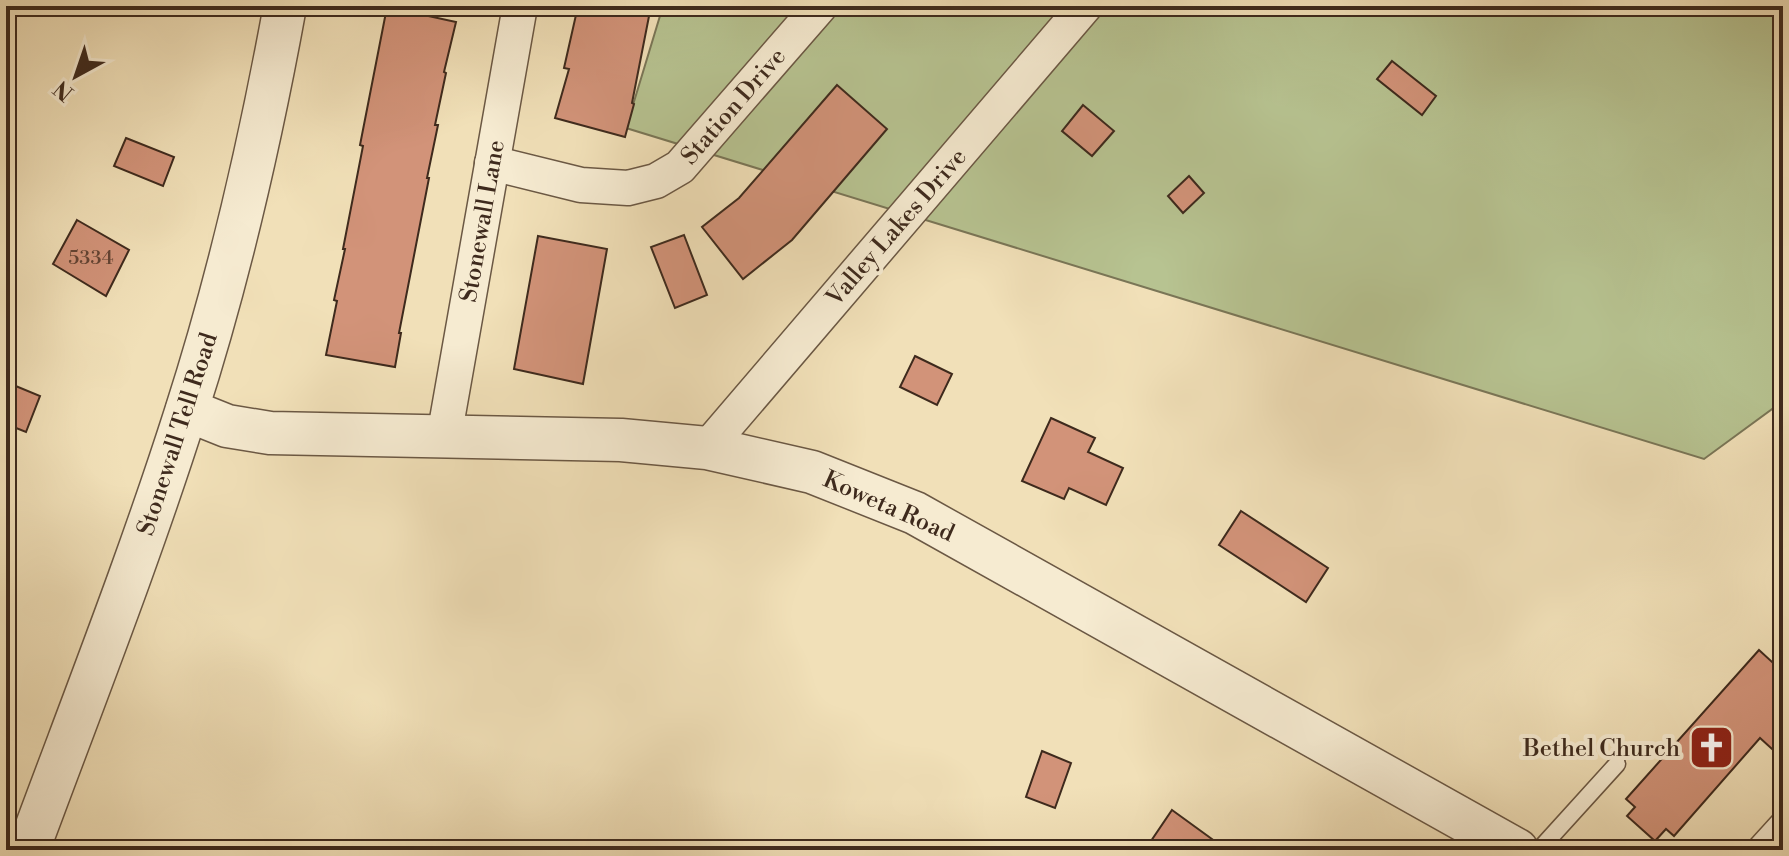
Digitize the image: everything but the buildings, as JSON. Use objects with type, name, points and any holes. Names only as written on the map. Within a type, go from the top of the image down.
[{"type":"street","name":"Stonewall Tell Road","points":[[28,850],[142,544],[187,410],[232,254],[267,107],[285,6]]},
{"type":"street","name":"Stonewall Lane","points":[[444,437],[520,6]]},
{"type":"street","name":"Station Drive","points":[[492,163],[581,185],[628,188],[656,181],[680,167],[820,6]]},
{"type":"street","name":"Valley Lakes Drive","points":[[707,448],[1085,6]]},
{"type":"street","name":"Koweta Road","points":[[187,410],[227,426],[270,433],[621,440],[707,448],[812,472],[915,513],[1517,850]]},
{"type":"lane","points":[[1539,850],[1617,764]]},
{"type":"lane","points":[[1753,850],[1783,817]]},
{"type":"green space","points":[[663,6],[1783,6],[1783,401],[1704,459],[626,128]]},
{"type":"place","name":"Bethel Church","points":[[1711,748]]}]
